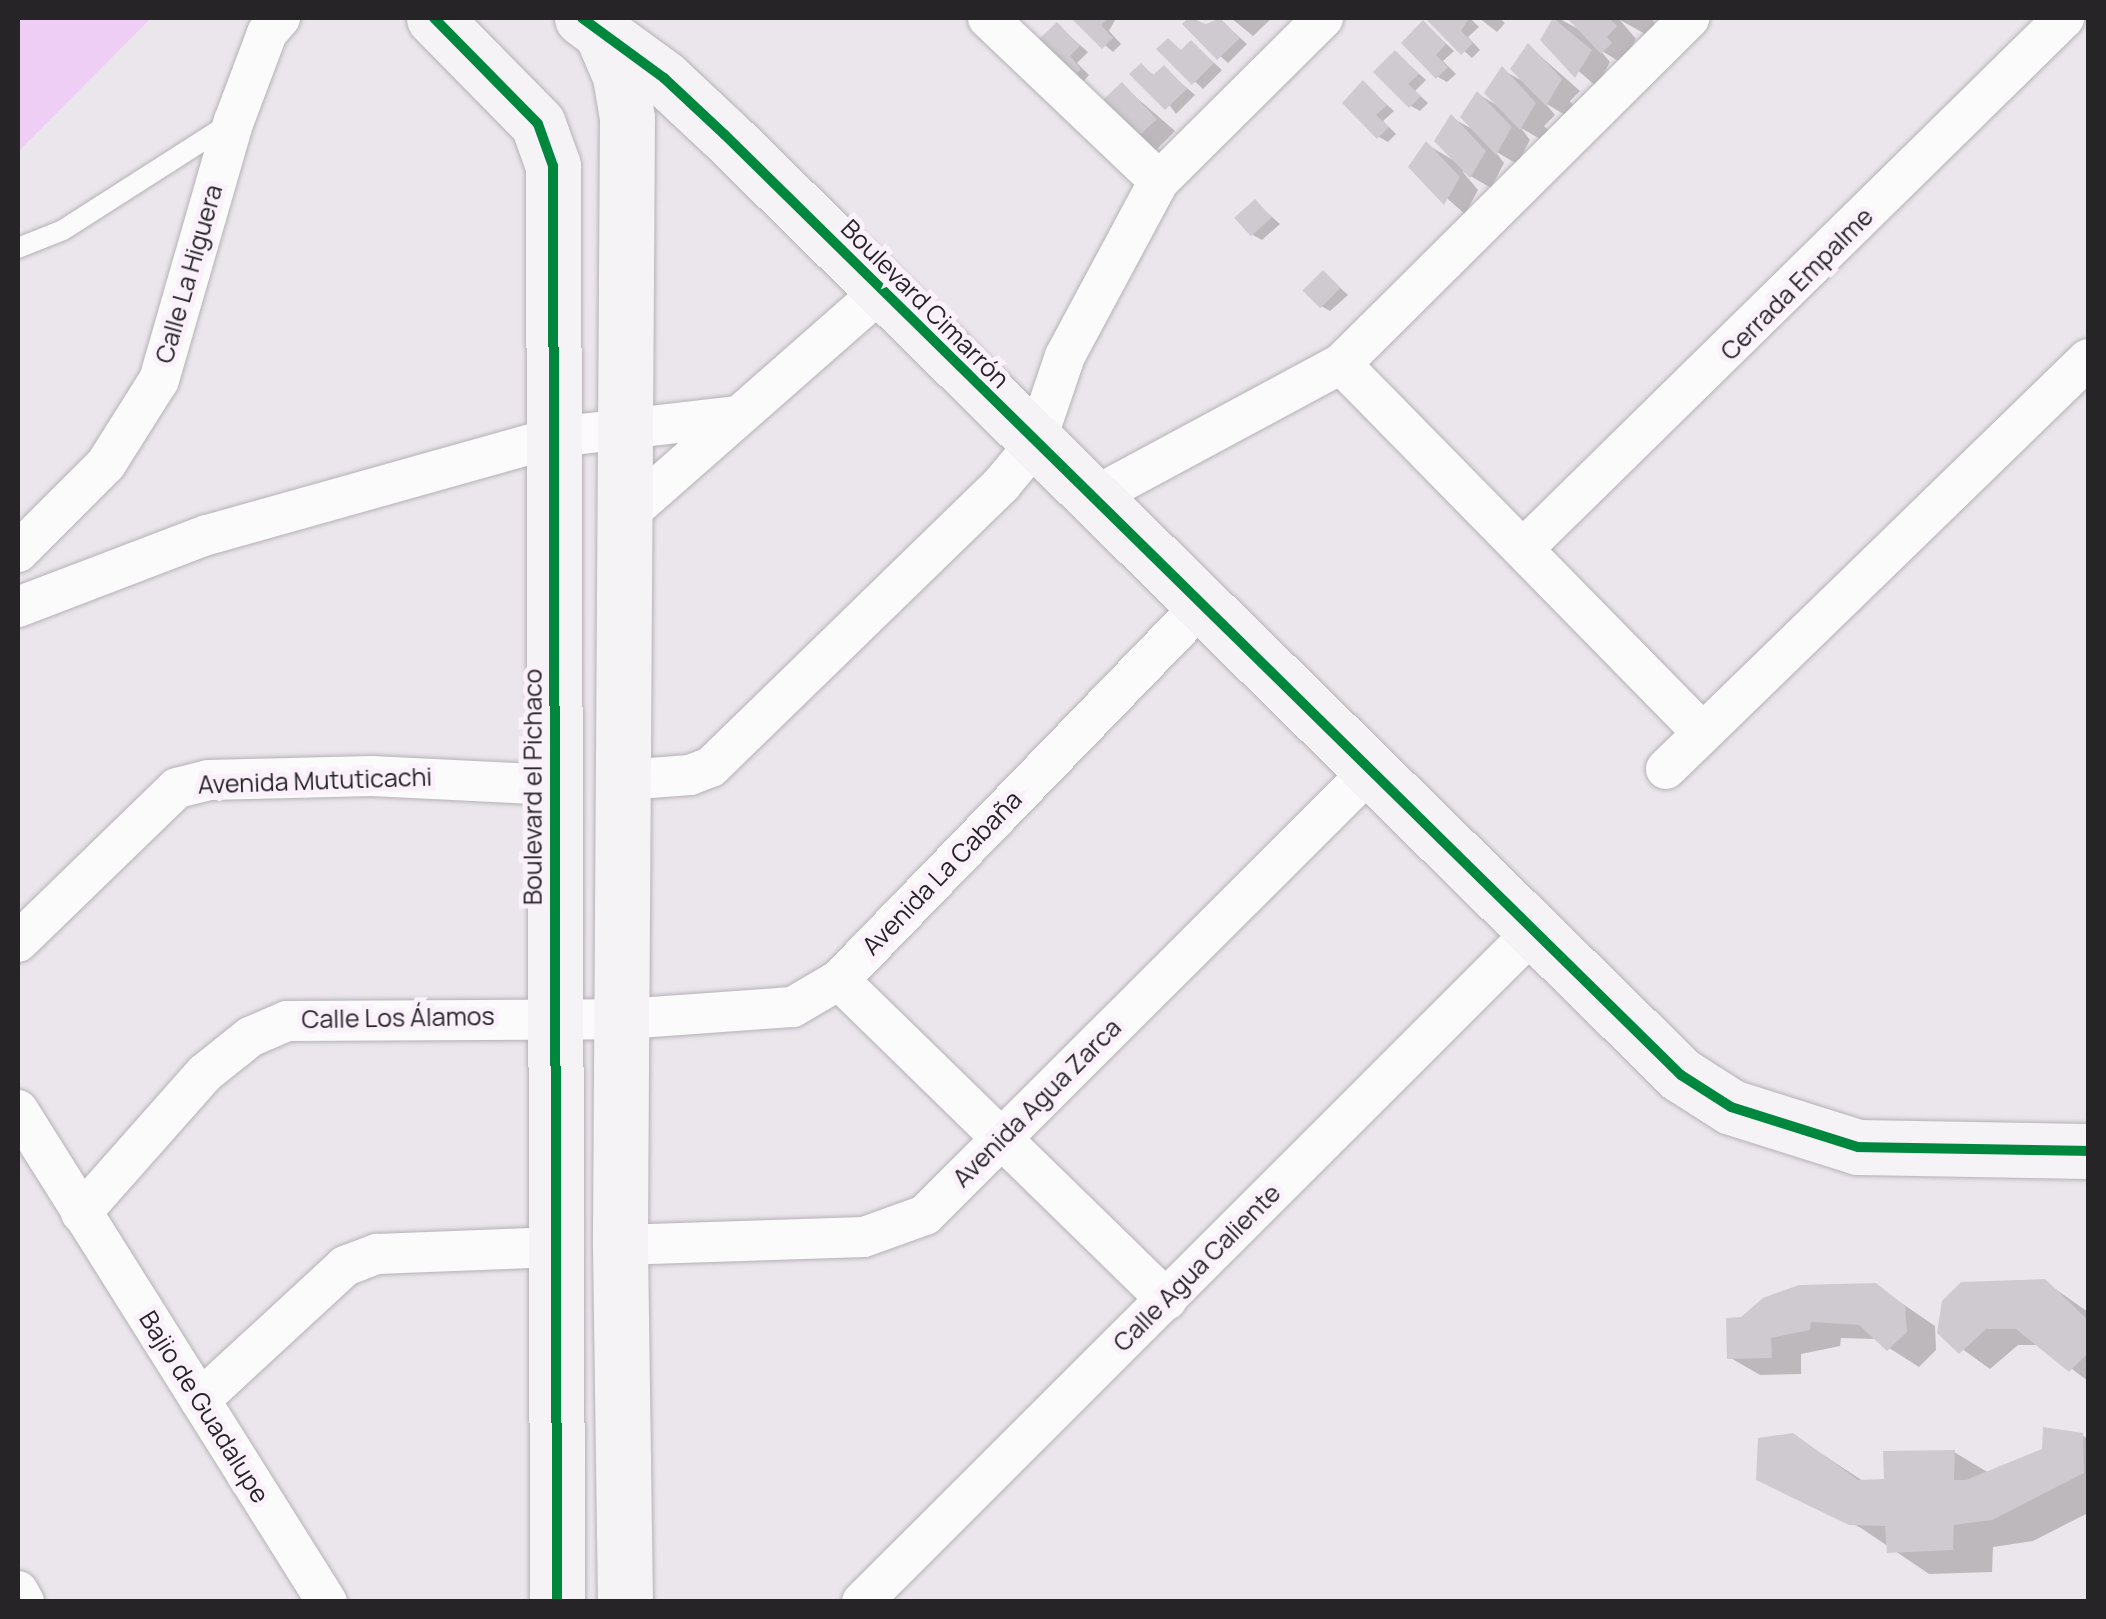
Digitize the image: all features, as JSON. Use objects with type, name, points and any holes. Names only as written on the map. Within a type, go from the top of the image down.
[{"type":"street","name":"Calle La Higuera","points":[[18,552],[106,464],[158,380],[234,121],[266,33],[280,18]]},
{"type":"street","name":"Boulevard el Pichaco","points":[[434,18],[538,124],[550,146],[555,438],[557,1602]]},
{"type":"street","points":[[988,18],[1159,180]]},
{"type":"street","points":[[624,780],[690,775],[710,767],[908,579],[1034,444],[1065,356],[1159,180],[1323,18]]},
{"type":"street","points":[[1090,499],[1341,364],[1689,18]]},
{"type":"street","name":"Cerrada Empalme","points":[[1526,546],[2064,18]]},
{"type":"street","points":[[592,26],[620,76],[626,118],[620,1245],[625,1602]]},
{"type":"street","name":"Boulevard Cimarrón","points":[[592,26],[664,78],[884,289],[1034,444],[1531,934],[1681,1075],[1731,1107],[1858,1147],[2088,1150]]},
{"type":"street","points":[[623,518],[884,289]]},
{"type":"street","points":[[1666,769],[1708,728],[1721,722],[2088,359]]},
{"type":"street","points":[[1341,364],[1526,546],[1696,726],[1708,728]]},
{"type":"street","points":[[18,607],[206,534],[555,438],[736,416]]},
{"type":"street","name":"Avenida La Cabaña","points":[[624,1019],[761,1014],[793,1007],[839,980],[1201,606]]},
{"type":"street","name":"Avenida Agua Zarca","points":[[620,1245],[895,1230],[925,1215],[1368,773]]},
{"type":"street","name":"Avenida Mututicachi","points":[[18,942],[176,788],[208,780],[372,776],[555,784]]},
{"type":"street","name":"Calle Agua Caliente","points":[[862,1602],[1531,934]]},
{"type":"street","points":[[839,980],[1166,1300]]},
{"type":"street","name":"Calle Los Álamos","points":[[81,1213],[205,1073],[250,1037],[287,1021],[554,1016],[624,1019]]},
{"type":"street","name":"Bajio de Guadalupe","points":[[18,1110],[327,1602]]},
{"type":"street","points":[[200,1400],[345,1266],[377,1254],[557,1247]]},
{"type":"street","points":[[18,1590],[24,1602]]},
{"type":"lane","points":[[18,248],[63,230],[234,121]]},
{"type":"shaded area","points":[[18,18],[151,18],[18,152]]},
{"type":"building","points":[[1071,18],[1109,18],[1101,25],[1113,38],[1102,49]]},
{"type":"building","points":[[1188,18],[1206,24],[1220,18],[1240,38],[1217,60],[1182,24]]},
{"type":"building","points":[[1425,18],[1469,18],[1461,31],[1473,43],[1461,55]]},
{"type":"building","points":[[1553,18],[1592,50],[1575,78],[1540,40]]},
{"type":"building","points":[[1567,18],[1609,18],[1617,26],[1607,37],[1612,43],[1601,54]]},
{"type":"building","points":[[1423,20],[1446,44],[1436,55],[1448,67],[1436,79],[1401,43]]},
{"type":"building","points":[[1057,22],[1080,46],[1070,56],[1081,69],[1070,80],[1034,44]]},
{"type":"building","points":[[1168,38],[1181,50],[1191,40],[1214,63],[1192,85],[1156,49]]},
{"type":"building","points":[[1528,43],[1562,79],[1546,106],[1510,69]]},
{"type":"building","points":[[1395,50],[1419,74],[1408,84],[1421,96],[1409,108],[1373,72]]},
{"type":"building","points":[[1141,63],[1153,75],[1164,65],[1187,89],[1165,110],[1129,74]]},
{"type":"building","points":[[1502,66],[1536,103],[1520,130],[1484,93]]},
{"type":"building","points":[[1363,80],[1387,105],[1376,115],[1389,127],[1377,139],[1342,103]]},
{"type":"building","points":[[1122,82],[1157,119],[1134,140],[1099,103]]},
{"type":"building","points":[[1477,91],[1512,127],[1496,155],[1460,117]]},
{"type":"building","points":[[1451,114],[1486,151],[1470,178],[1434,141]]},
{"type":"building","points":[[1426,141],[1460,177],[1444,205],[1408,167]]},
{"type":"building","points":[[1255,199],[1272,218],[1251,236],[1234,218]]},
{"type":"building","points":[[1323,270],[1341,288],[1320,308],[1302,291]]},
{"type":"building","points":[[2045,1279],[2088,1320],[2088,1353],[2069,1372],[2016,1329],[1986,1329],[1959,1354],[1937,1333],[1942,1301],[1961,1282]]},
{"type":"building","points":[[1876,1283],[1905,1306],[1907,1332],[1887,1351],[1859,1325],[1811,1322],[1810,1330],[1771,1338],[1772,1358],[1727,1359],[1726,1318],[1741,1317],[1763,1298],[1799,1285]]},
{"type":"building","points":[[2043,1427],[2083,1433],[2084,1473],[1992,1520],[1954,1525],[1953,1550],[1887,1553],[1885,1526],[1849,1525],[1756,1480],[1758,1438],[1793,1433],[1858,1480],[1884,1479],[1883,1451],[1955,1450],[1954,1480],[1966,1480],[2042,1449]]},
{"type":"cycle path","points":[[434,18],[538,124],[553,166],[557,1602]]},
{"type":"cycle path","points":[[582,18],[664,78],[725,135],[1681,1075],[1731,1107],[1858,1147],[2088,1151]]}]
